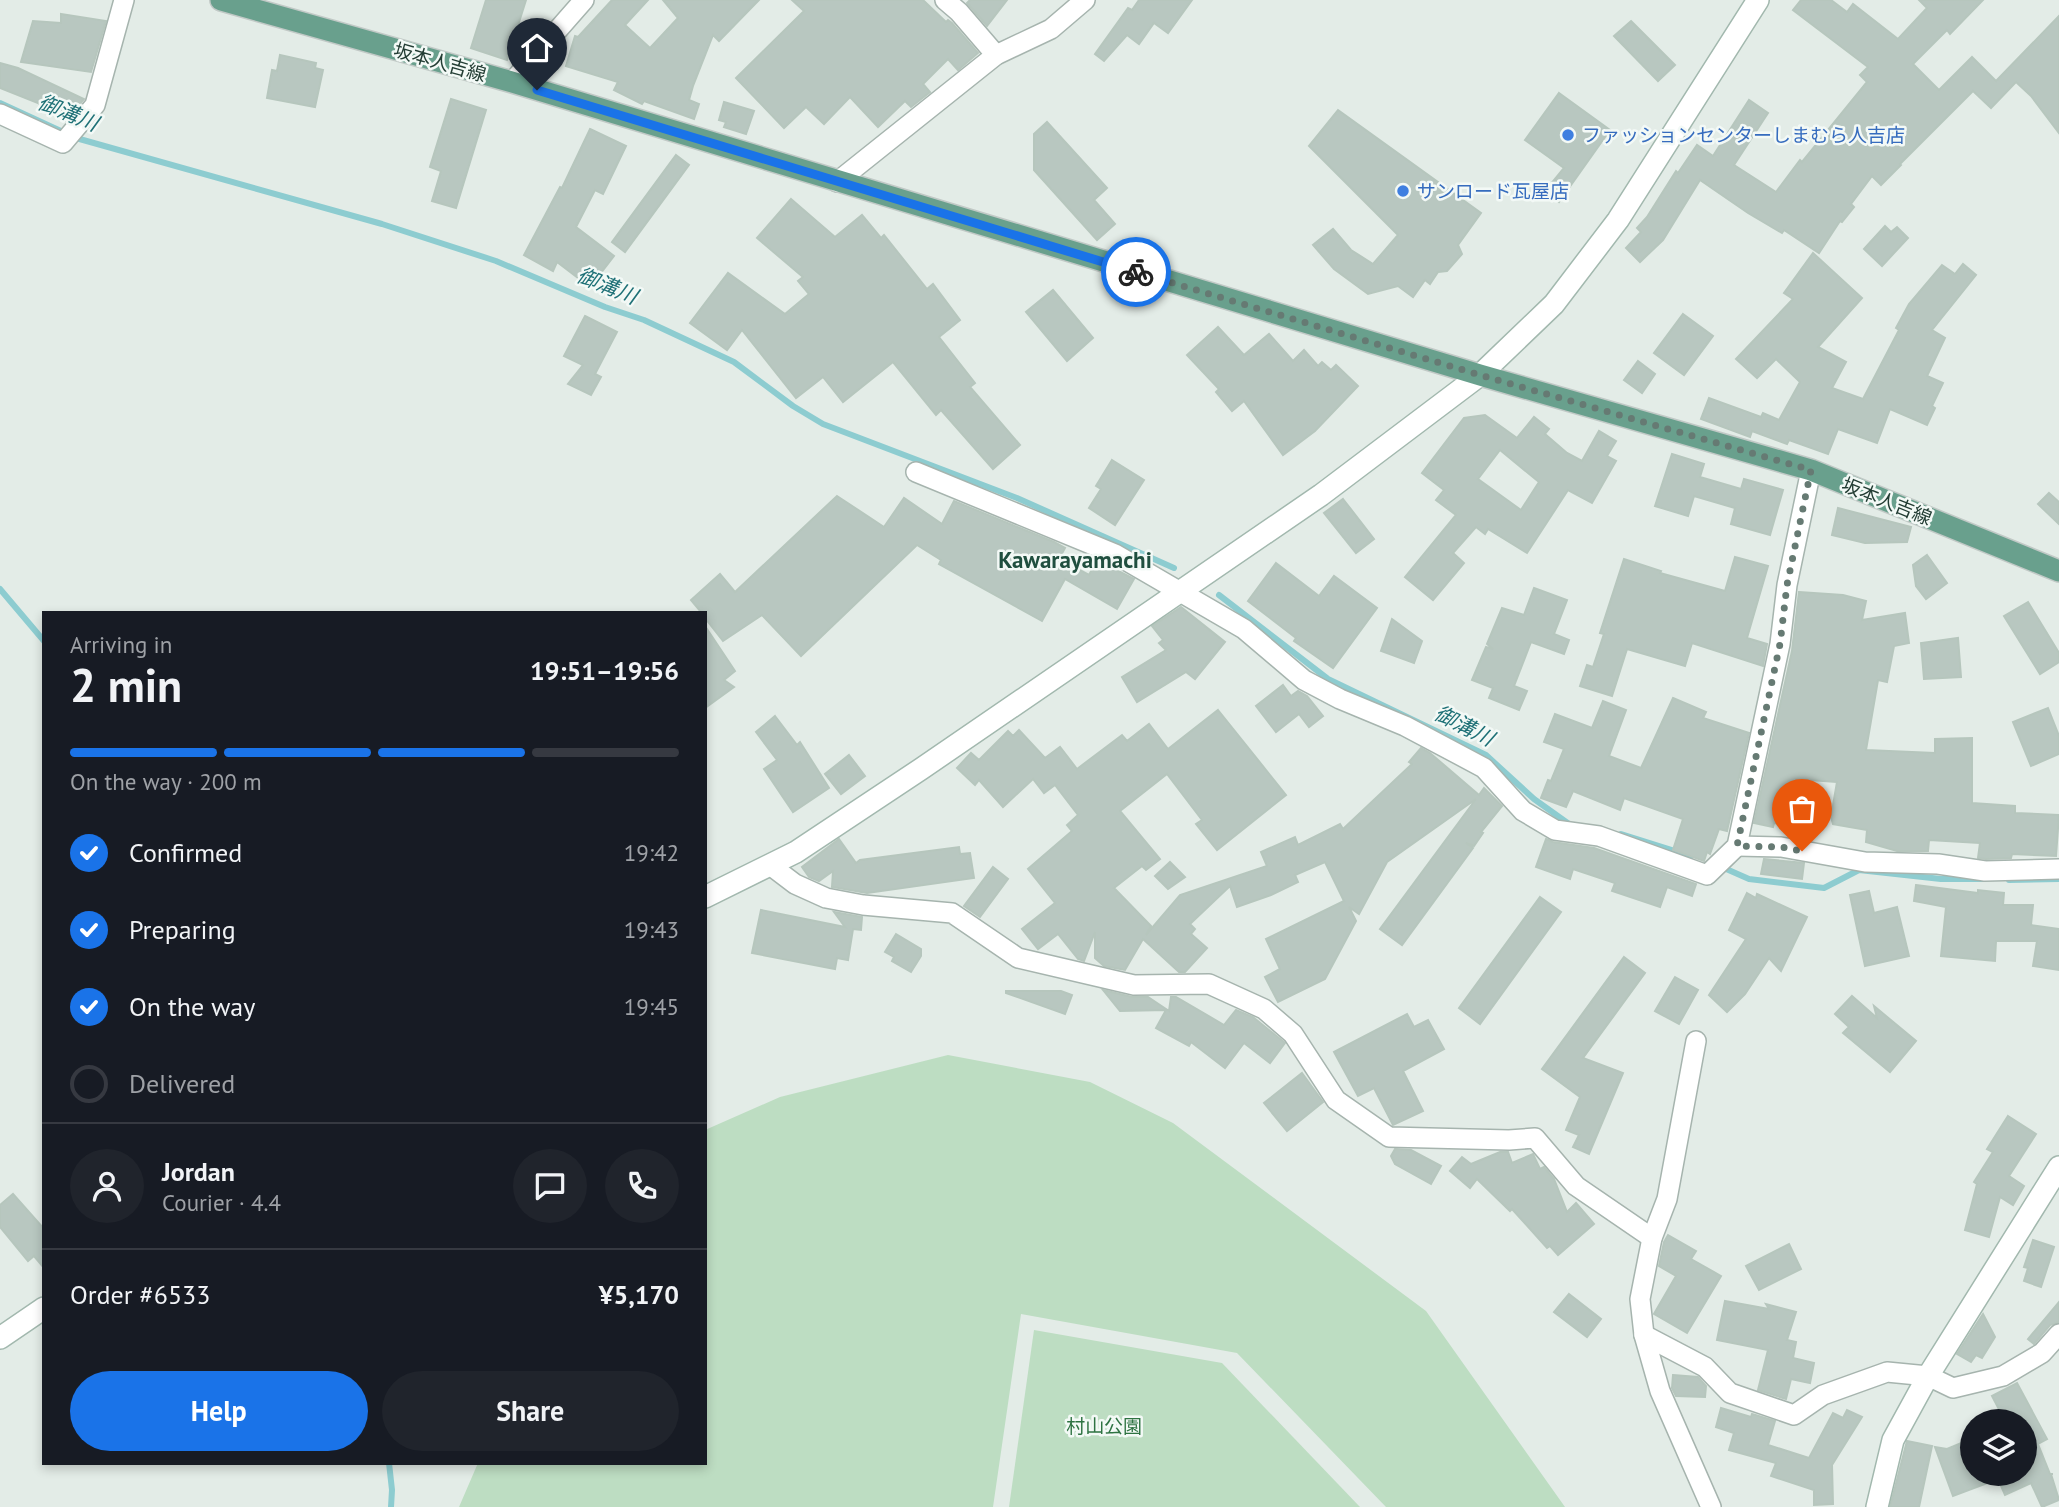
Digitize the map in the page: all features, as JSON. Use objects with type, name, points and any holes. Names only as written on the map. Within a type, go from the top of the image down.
[{"type":"main road","name":"坂本人吉線","points":[[220,0],[512,82],[1480,375],[1811,470],[2059,571]]},
{"type":"street","points":[[0,114],[64,143],[95,105],[124,0]]},
{"type":"street","points":[[512,82],[584,0]]},
{"type":"street","points":[[945,0],[959,12],[996,55]]},
{"type":"street","points":[[837,182],[996,55],[1051,29],[1085,0]]},
{"type":"street","points":[[707,896],[796,852],[909,776],[1321,495],[1480,375],[1554,304],[1618,220],[1758,0]]},
{"type":"street","points":[[916,472],[1115,554],[1244,629],[1304,680],[1340,699],[1405,726],[1484,768],[1523,811],[1555,830],[1599,836],[1707,875],[1737,846],[1780,644],[1787,585],[1811,470]]},
{"type":"street","points":[[1737,846],[1781,847],[1865,862],[1938,864],[1985,871],[2059,869]]},
{"type":"street","points":[[770,865],[796,884],[826,898],[863,905],[952,913],[1018,958],[1134,985],[1209,984],[1264,1009],[1293,1034],[1336,1100],[1389,1136],[1509,1140],[1535,1138],[1576,1186],[1652,1238]]},
{"type":"street","points":[[1696,1041],[1667,1199],[1652,1238],[1640,1299],[1644,1335],[1660,1391],[1712,1507]]},
{"type":"street","points":[[1877,1507],[1893,1440],[1928,1376],[2059,1167]]},
{"type":"street","points":[[0,1338],[42,1309]]},
{"type":"street","points":[[1644,1335],[1705,1367],[1730,1393],[1794,1415],[1823,1395],[1887,1372],[1928,1376],[1953,1388],[2003,1376],[2042,1353],[2059,1334]]},
{"type":"green space","points":[[948,1055],[1090,1082],[1173,1123],[1426,1311],[1565,1507],[1386,1507],[1237,1353],[1021,1314],[993,1507],[459,1507],[477,1465],[707,1465],[707,1129],[780,1097]]},
{"type":"green space","name":"村山公園","points":[[1034,1330],[1222,1363],[1360,1507],[1009,1507]]},
{"type":"building","points":[[486,0],[526,0],[507,60],[471,48]]},
{"type":"building","points":[[612,0],[648,0],[625,25],[650,48],[678,18],[663,0],[759,0],[719,41],[713,35],[689,100],[699,104],[694,119],[644,101],[642,104],[614,90],[618,82],[566,66],[575,36],[578,37]]},
{"type":"building","points":[[792,0],[923,0],[946,22],[948,20],[952,23],[978,53],[958,70],[948,59],[923,84],[930,92],[911,107],[905,101],[878,127],[850,97],[824,124],[806,107],[784,128],[736,78],[804,11]]},
{"type":"building","points":[[970,0],[1007,0],[987,26],[967,3]]},
{"type":"building","points":[[1139,0],[1192,0],[1168,33],[1154,23],[1139,44],[1127,35],[1104,61],[1095,54],[1128,8],[1132,10]]},
{"type":"building","points":[[1801,0],[1831,0],[1847,12],[1853,4],[1898,39],[1927,8],[1919,0],[1983,0],[1950,34],[1947,30],[1913,64],[1939,90],[1972,57],[1996,81],[2059,16],[2059,133],[2031,96],[2016,82],[1991,108],[1973,91],[1881,185],[1872,176],[1851,204],[1854,207],[1842,222],[1840,221],[1819,253],[1784,230],[1782,233],[1748,213],[1700,180],[1663,240],[1640,262],[1626,248],[1641,232],[1637,228],[1697,145],[1713,156],[1749,100],[1768,113],[1734,165],[1776,192],[1867,82],[1860,75],[1868,67],[1793,10]]},
{"type":"building","points":[[61,14],[106,21],[91,72],[21,62],[33,21],[61,23]]},
{"type":"building","points":[[1631,21],[1675,65],[1658,81],[1614,36]]},
{"type":"building","points":[[280,55],[316,63],[315,68],[323,70],[315,107],[267,98],[272,70],[277,71]]},
{"type":"building","points":[[0,63],[18,68],[84,99],[65,121],[51,112],[53,109],[0,88]]},
{"type":"building","name":"ファッションセンターしまむら人吉店","points":[[1559,93],[1610,130],[1559,202],[1546,190],[1564,168],[1525,140]]},
{"type":"building","points":[[451,99],[486,110],[456,208],[432,201],[441,171],[430,167]]},
{"type":"building","points":[[724,102],[754,111],[746,134],[724,127],[726,122],[719,120]]},
{"type":"building","name":"サンロード瓦屋店","points":[[1338,110],[1481,213],[1458,245],[1462,254],[1447,271],[1438,272],[1430,284],[1425,280],[1413,297],[1398,286],[1368,294],[1334,269],[1313,245],[1333,229],[1351,250],[1373,264],[1398,235],[1309,146]]},
{"type":"building","points":[[1047,122],[1107,188],[1094,200],[1115,224],[1097,240],[1034,170],[1034,134]]},
{"type":"building","points":[[590,129],[626,146],[603,194],[595,190],[576,227],[614,256],[590,287],[557,262],[553,271],[524,255],[560,187],[562,188]]},
{"type":"building","points":[[676,155],[689,165],[625,252],[612,242]]},
{"type":"building","points":[[791,199],[835,237],[862,215],[881,238],[884,235],[927,289],[933,284],[960,320],[939,337],[975,383],[970,387],[1020,445],[993,469],[941,410],[936,415],[893,362],[843,402],[823,377],[796,398],[742,330],[727,350],[690,323],[728,273],[785,314],[809,294],[798,281],[803,277],[757,238]]},
{"type":"building","points":[[1885,226],[1891,232],[1897,227],[1908,238],[1882,266],[1864,249]]},
{"type":"building","points":[[1813,253],[1862,298],[1818,347],[1846,362],[1832,388],[1863,399],[1899,330],[1896,328],[1909,304],[1942,265],[1955,274],[1963,264],[1976,275],[1932,330],[1945,338],[1927,376],[1943,383],[1927,425],[1890,409],[1877,443],[1838,429],[1828,454],[1789,440],[1787,444],[1752,431],[1750,437],[1701,419],[1709,398],[1761,417],[1763,413],[1779,420],[1800,382],[1776,359],[1757,378],[1736,359],[1793,299],[1784,293]]},
{"type":"building","points":[[1053,290],[1093,338],[1067,361],[1026,312]]},
{"type":"building","points":[[1683,314],[1713,336],[1684,375],[1654,353]]},
{"type":"building","points":[[585,316],[617,332],[595,374],[601,377],[591,395],[568,384],[583,365],[564,356]]},
{"type":"building","points":[[1218,327],[1244,355],[1269,334],[1293,361],[1304,350],[1318,366],[1322,362],[1331,370],[1336,365],[1358,386],[1315,431],[1283,455],[1244,401],[1232,411],[1216,392],[1219,389],[1187,355]]},
{"type":"building","points":[[1638,361],[1655,374],[1642,393],[1624,380]]},
{"type":"building","points":[[1485,415],[1517,438],[1534,417],[1549,429],[1545,434],[1567,453],[1582,461],[1599,431],[1616,441],[1607,456],[1616,461],[1592,503],[1568,490],[1527,553],[1488,529],[1485,534],[1476,527],[1453,553],[1464,563],[1433,600],[1405,577],[1456,515],[1436,500],[1444,490],[1422,473],[1464,418]],"holes":[[[1500,450],[1539,482],[1521,510],[1478,479]]]},
{"type":"building","points":[[1672,454],[1704,464],[1700,477],[1741,489],[1744,479],[1783,490],[1770,535],[1731,524],[1735,508],[1694,496],[1688,516],[1655,506]]},
{"type":"building","points":[[1112,460],[1144,480],[1115,525],[1089,508],[1101,489],[1096,486]]},
{"type":"building","points":[[2049,493],[2059,502],[2059,524],[2038,504]]},
{"type":"building","points":[[837,496],[884,527],[904,498],[942,524],[954,501],[1065,548],[1059,559],[1089,575],[1097,560],[1134,579],[1117,609],[1065,579],[1042,621],[939,564],[941,560],[917,545],[801,656],[762,615],[723,641],[707,621],[707,611],[700,611],[691,600],[720,574],[735,592]]},
{"type":"building","points":[[1343,499],[1374,539],[1356,553],[1324,513]]},
{"type":"building","points":[[1838,508],[1911,527],[1907,542],[1865,543],[1832,535]]},
{"type":"building","points":[[1927,555],[1947,583],[1926,599],[1916,586],[1913,565]]},
{"type":"building","points":[[1735,557],[1768,566],[1747,638],[1767,644],[1763,666],[1692,643],[1685,666],[1627,649],[1612,696],[1580,686],[1587,665],[1593,667],[1604,634],[1600,633],[1624,559],[1661,571],[1660,573],[1725,591]]},
{"type":"building","points":[[1276,563],[1319,596],[1334,576],[1377,608],[1333,668],[1294,641],[1296,638],[1248,601]]},
{"type":"building","points":[[1534,588],[1567,600],[1554,634],[1569,640],[1564,654],[1531,642],[1514,686],[1527,691],[1519,710],[1489,698],[1493,688],[1472,680],[1486,647],[1493,649],[1487,644],[1502,608],[1524,615]]},
{"type":"building","points":[[1799,592],[1843,595],[1866,601],[1862,620],[1905,613],[1909,643],[1894,646],[1887,682],[1878,680],[1866,750],[1935,753],[1935,739],[1972,738],[1972,803],[2015,806],[2015,813],[2059,815],[2056,856],[2012,854],[2011,858],[1986,859],[1978,858],[1980,843],[1929,840],[1928,851],[1897,851],[1866,842],[1867,830],[1833,824],[1831,817],[1837,782],[1796,779],[1786,825],[1774,823],[1773,827],[1754,823],[1792,651]]},
{"type":"building","points":[[2028,602],[2059,653],[2059,662],[2040,674],[2004,616]]},
{"type":"building","points":[[1181,607],[1225,642],[1195,679],[1186,672],[1137,702],[1122,677],[1166,650],[1159,643],[1163,640],[1152,626]]},
{"type":"building","points":[[1392,619],[1422,641],[1414,663],[1381,651]]},
{"type":"building","points":[[707,629],[735,671],[724,680],[734,687],[707,707]]},
{"type":"building","points":[[1958,638],[1961,677],[1924,679],[1921,643]]},
{"type":"building","points":[[1283,685],[1291,696],[1298,691],[1307,696],[1323,716],[1309,727],[1299,714],[1276,732],[1256,706]]},
{"type":"building","points":[[1673,698],[1706,712],[1703,718],[1749,733],[1727,831],[1719,829],[1710,854],[1707,852],[1704,861],[1673,850],[1683,819],[1624,798],[1620,810],[1573,791],[1566,807],[1541,798],[1564,749],[1544,742],[1555,714],[1592,728],[1603,701],[1626,710],[1609,756],[1641,768]]},
{"type":"building","points":[[2048,708],[2059,736],[2059,754],[2031,766],[2013,722]]},
{"type":"building","points":[[1218,710],[1286,795],[1217,850],[1196,824],[1202,820],[1167,774],[1120,811],[1160,859],[1146,870],[1142,866],[1114,888],[1151,926],[1146,935],[1180,895],[1267,866],[1261,852],[1295,837],[1298,845],[1340,824],[1343,829],[1412,764],[1409,762],[1421,748],[1479,795],[1484,788],[1502,806],[1481,832],[1483,833],[1474,846],[1466,843],[1473,848],[1402,945],[1380,929],[1476,799],[1387,862],[1359,914],[1349,907],[1356,921],[1325,979],[1278,1002],[1265,977],[1280,969],[1266,939],[1344,901],[1325,862],[1295,875],[1298,882],[1237,907],[1230,886],[1190,924],[1195,929],[1191,934],[1207,948],[1185,972],[1179,972],[1143,939],[1125,970],[1104,966],[1095,958],[1095,932],[1084,961],[1078,959],[1058,934],[1038,949],[1022,929],[1055,903],[1028,869],[1072,831],[1067,825],[1078,815],[1055,785],[1044,793],[1033,779],[1003,807],[979,780],[975,785],[957,768],[971,753],[979,760],[1008,731],[1013,736],[1019,730],[1045,758],[1060,747],[1077,769],[1122,735],[1127,741],[1149,724],[1168,749]]},
{"type":"building","points":[[775,716],[797,745],[800,742],[829,788],[793,812],[764,769],[777,760],[756,732]]},
{"type":"building","points":[[849,755],[865,776],[841,794],[825,774]]},
{"type":"building","points":[[839,839],[856,863],[860,860],[959,847],[960,854],[970,853],[974,878],[867,893],[832,887],[833,871],[819,881],[809,877],[802,867]]},
{"type":"building","points":[[1546,839],[1594,848],[1696,884],[1692,896],[1667,887],[1660,907],[1612,891],[1615,883],[1573,869],[1570,879],[1536,867]]},
{"type":"building","points":[[1764,859],[1804,863],[1802,879],[1761,874]]},
{"type":"building","points":[[1170,862],[1185,877],[1168,889],[1155,876]]},
{"type":"building","points":[[993,867],[1008,879],[980,917],[964,906]]},
{"type":"building","points":[[1916,885],[1978,893],[1978,890],[2004,893],[2003,905],[2033,905],[2031,925],[2059,929],[2059,970],[2033,966],[2037,941],[1996,941],[1995,961],[1941,956],[1946,907],[1914,901]]},
{"type":"building","points":[[1869,891],[1874,913],[1897,907],[1909,956],[1865,966],[1850,895]]},
{"type":"building","points":[[1747,893],[1756,898],[1757,894],[1807,917],[1781,971],[1769,958],[1745,994],[1727,1012],[1709,995],[1746,939],[1729,930]]},
{"type":"building","points":[[1540,897],[1561,912],[1480,1024],[1459,1008]]},
{"type":"building","points":[[761,910],[845,927],[834,912],[862,917],[861,930],[853,929],[848,960],[837,958],[835,969],[752,953]]},
{"type":"building","points":[[896,934],[921,949],[921,956],[911,972],[892,961],[894,957],[885,952]]},
{"type":"building","points":[[1624,957],[1645,973],[1583,1058],[1623,1073],[1589,1154],[1573,1147],[1579,1135],[1566,1130],[1580,1097],[1542,1069]]},
{"type":"building","points":[[1675,977],[1698,990],[1679,1024],[1655,1011]]},
{"type":"building","points":[[1103,990],[1132,997],[1148,997],[1169,1011],[1171,997],[1176,997],[1224,1025],[1236,1010],[1253,1017],[1285,1043],[1270,1063],[1244,1043],[1225,1068],[1191,1042],[1189,1046],[1156,1028],[1166,1010],[1120,1011]]},
{"type":"building","points":[[1006,991],[1061,991],[1072,995],[1065,1014]]},
{"type":"building","points":[[1852,996],[1877,1018],[1874,1006],[1916,1041],[1890,1072],[1843,1033],[1849,1027],[1835,1014]]},
{"type":"building","points":[[1407,1014],[1414,1027],[1428,1020],[1444,1049],[1403,1071],[1423,1111],[1393,1125],[1374,1088],[1358,1096],[1334,1052]]},
{"type":"building","points":[[1302,1073],[1323,1102],[1287,1131],[1264,1103]]},
{"type":"building","points":[[2008,1116],[2036,1134],[2009,1176],[2024,1186],[2013,1205],[2000,1197],[1989,1237],[1965,1230],[1977,1184],[1974,1182],[1993,1152],[1987,1149]]},
{"type":"building","points":[[1395,1149],[1411,1150],[1441,1166],[1431,1184],[1395,1164],[1391,1156]]},
{"type":"building","points":[[1500,1152],[1508,1152],[1512,1163],[1533,1154],[1540,1169],[1544,1167],[1554,1179],[1567,1212],[1576,1203],[1594,1224],[1558,1255],[1550,1246],[1547,1248],[1512,1209],[1510,1211],[1477,1179],[1470,1188],[1450,1171],[1462,1157],[1471,1164]]},
{"type":"building","points":[[13,1194],[42,1227],[42,1266],[34,1256],[28,1261],[0,1227],[0,1205]]},
{"type":"building","points":[[1668,1235],[1696,1251],[1691,1259],[1721,1276],[1687,1333],[1654,1314],[1676,1276],[1659,1266]]},
{"type":"building","points":[[2033,1240],[2054,1247],[2041,1287],[2024,1281],[2028,1268],[2024,1267]]},
{"type":"building","points":[[1789,1244],[1801,1269],[1759,1290],[1746,1266]]},
{"type":"building","points":[[1569,1294],[1601,1319],[1587,1337],[1554,1312]]},
{"type":"building","points":[[1725,1301],[1769,1309],[1766,1304],[1796,1312],[1787,1340],[1796,1342],[1793,1358],[1814,1363],[1810,1383],[1791,1379],[1786,1399],[1758,1390],[1768,1350],[1717,1340]]},
{"type":"building","points":[[2059,1302],[2059,1322],[2050,1325],[2034,1344],[2028,1339]]},
{"type":"building","points":[[1983,1314],[1995,1337],[1982,1358],[1976,1355],[1971,1362],[1957,1354]]},
{"type":"building","points":[[1673,1375],[1698,1377],[1706,1386],[1705,1397],[1676,1396],[1672,1388]]},
{"type":"building","points":[[2017,1383],[2031,1409],[1999,1409],[1992,1396]]},
{"type":"building","points":[[1721,1408],[1775,1421],[1768,1445],[1809,1458],[1833,1413],[1843,1418],[1847,1410],[1862,1417],[1832,1465],[1833,1504],[1814,1505],[1814,1490],[1771,1476],[1776,1463],[1729,1450],[1734,1433],[1716,1427]]},
{"type":"building","points":[[2037,1420],[2047,1439],[2038,1444],[2059,1500],[2042,1507],[2032,1486],[2037,1486]]},
{"type":"building","points":[[1907,1441],[1932,1446],[1919,1507],[1890,1507]]},
{"type":"building","points":[[1960,1444],[1960,1486],[1979,1486],[1953,1496],[1935,1447],[1947,1449]]},
{"type":"building","points":[[2001,1486],[2024,1486],[2005,1495]]},
{"type":"waterway","name":"御溝川","points":[[0,103],[76,138],[382,224],[496,261],[605,307],[644,320],[734,362],[793,406],[823,424],[1017,498],[1174,568]]},
{"type":"waterway","points":[[0,589],[42,639]]},
{"type":"waterway","name":"御溝川","points":[[1219,595],[1328,679],[1486,755],[1534,799],[1569,824]]},
{"type":"waterway","name":"御溝川","points":[[1621,834],[1691,856]]},
{"type":"waterway","name":"御溝川","points":[[1724,868],[1749,879],[1824,888],[1859,870],[1941,879],[1984,879]]},
{"type":"waterway","name":"御溝川","points":[[2009,880],[2059,879]]},
{"type":"waterway","points":[[389,1465],[391,1507]]},
{"type":"way so far","points":[[1136,272],[1811,470],[1787,585],[1780,644],[1737,846],[1781,847],[1802,851]]},
{"type":"place","name":"ファッションセンターしまむら人吉店","points":[[1568,135]]},
{"type":"place","name":"サンロード瓦屋店","points":[[1403,191]]},
{"type":"district","name":"Kawarayamachi","points":[[1075,560]]},
{"type":"route","points":[[537,90],[1136,272]]}]
